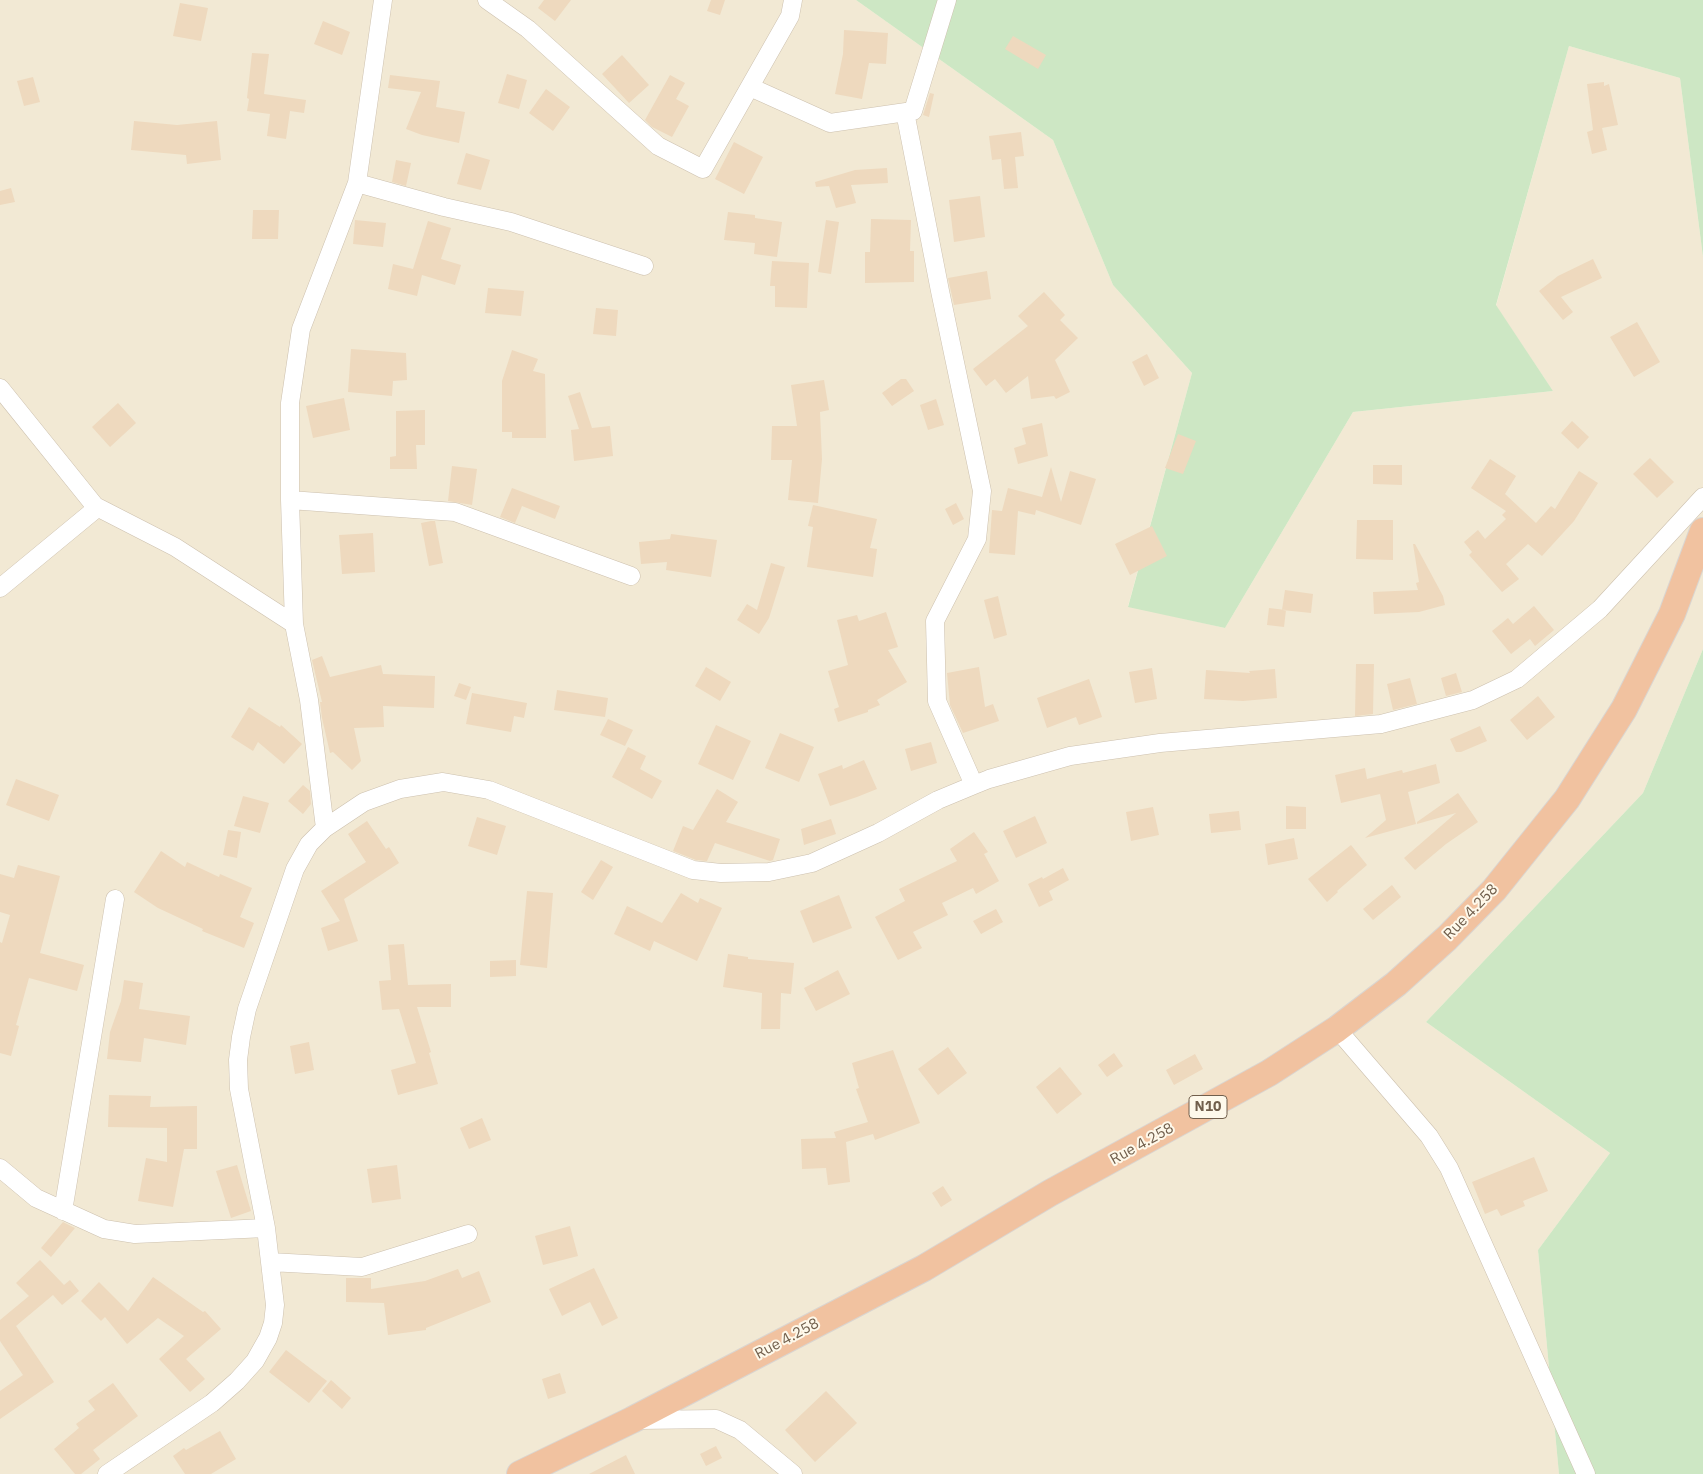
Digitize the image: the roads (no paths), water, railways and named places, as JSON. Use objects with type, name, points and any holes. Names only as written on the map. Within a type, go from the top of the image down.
[{"type":"highway","name":"Rue 4.258","points":[[520,1474],[632,1420],[924,1268],[1050,1193],[1269,1073],[1337,1030],[1396,984],[1494,890],[1567,799],[1624,709],[1664,632],[1703,531]]},
{"type":"street","points":[[325,828],[309,700],[294,624],[290,500],[290,403],[301,330],[357,183],[383,0]]},
{"type":"street","points":[[487,0],[528,29],[658,146],[704,169],[790,16],[793,0]]},
{"type":"street","points":[[750,87],[830,122],[914,111],[947,0]]},
{"type":"street","points":[[904,112],[982,491],[978,539],[935,620],[937,701],[974,785]]},
{"type":"street","points":[[357,183],[444,208],[511,222],[644,266]]},
{"type":"street","points":[[0,388],[95,506],[175,547],[294,624]]},
{"type":"street","points":[[107,1474],[212,1403],[237,1381],[255,1360],[268,1338],[273,1323],[275,1305],[266,1228],[239,1089],[238,1060],[241,1037],[247,1008],[295,869],[309,844],[325,828],[364,802],[400,789],[443,782],[489,790],[693,870],[721,873],[769,872],[812,863],[878,833],[938,800],[988,779],[1070,756],[1160,743],[1381,724],[1473,700],[1517,679],[1593,614],[1644,562],[1703,497]]},
{"type":"street","points":[[290,500],[455,512],[631,576]]},
{"type":"street","points":[[0,587],[98,508]]},
{"type":"street","points":[[63,1211],[115,899]]},
{"type":"street","points":[[1337,1030],[1429,1136],[1449,1168],[1586,1474]]},
{"type":"street","points":[[0,1168],[36,1198],[104,1229],[135,1234],[266,1228]]},
{"type":"street","points":[[270,1262],[362,1267],[468,1234]]},
{"type":"street","points":[[632,1420],[716,1419],[740,1430],[793,1474]]}]
